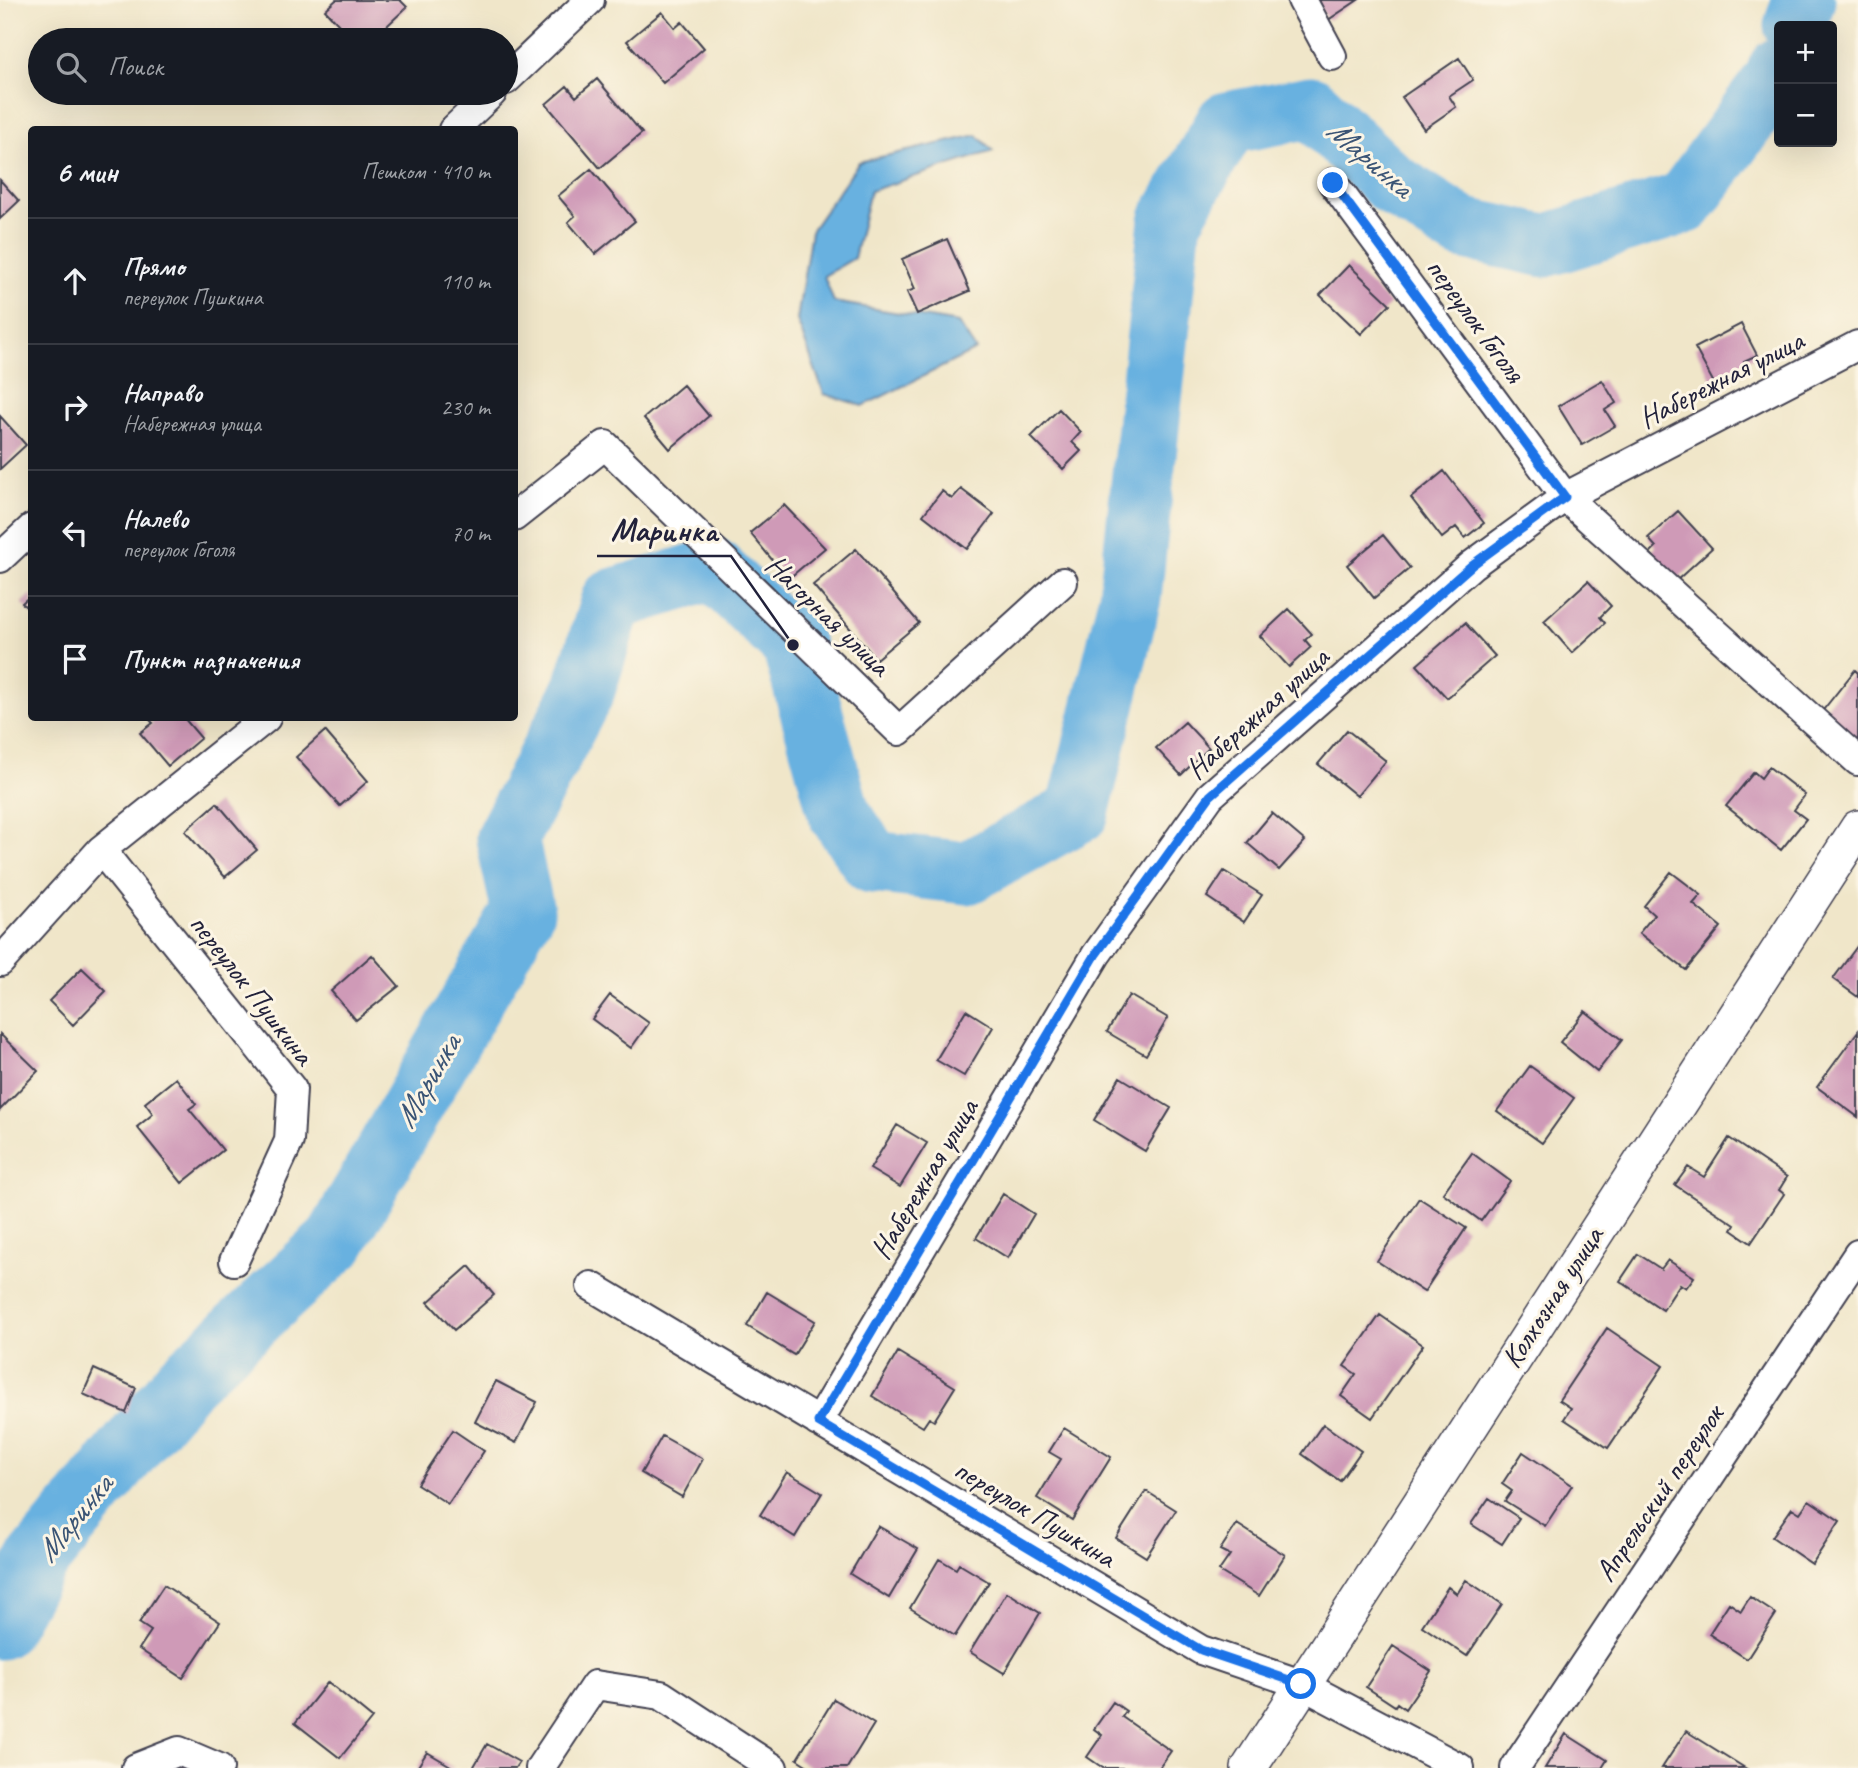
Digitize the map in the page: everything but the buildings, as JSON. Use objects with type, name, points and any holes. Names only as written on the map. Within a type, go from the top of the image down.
[{"type":"street","points":[[518,69],[590,0]]},
{"type":"street","points":[[1302,0],[1332,56]]},
{"type":"street","points":[[457,126],[479,105]]},
{"type":"street","name":"переулок Гоголя","points":[[1333,183],[1565,497],[1858,761]]},
{"type":"street","name":"Набережная улица","points":[[818,1422],[1096,954],[1210,796],[1472,565],[1565,497],[1858,345]]},
{"type":"street","name":"Нагорная улица","points":[[518,514],[605,445],[899,731],[1063,582]]},
{"type":"street","points":[[0,558],[28,532]]},
{"type":"street","points":[[0,962],[102,849],[262,721]]},
{"type":"street","name":"Колхозная улица","points":[[1249,1768],[1301,1684],[1856,834]]},
{"type":"street","name":"переулок Пушкина","points":[[102,849],[292,1089],[289,1141],[234,1261]]},
{"type":"street","name":"Апрельский переулок","points":[[1515,1768],[1858,1254]]},
{"type":"street","name":"переулок Пушкина","points":[[590,1286],[1201,1650],[1301,1684],[1460,1768]]},
{"type":"street","points":[[540,1768],[595,1685],[661,1695],[774,1768]]},
{"type":"street","points":[[136,1768],[179,1751],[219,1768]]},
{"type":"water","points":[[977,135],[993,151],[870,191],[854,258],[824,276],[834,302],[958,323],[976,350],[863,406],[824,394],[797,320],[811,231],[859,162]]},
{"type":"waterway","name":"Маринка","points":[[1797,21],[1804,0]]},
{"type":"waterway","name":"Маринка","points":[[0,1628],[37,1561],[186,1380],[335,1242],[523,911],[507,838],[584,690],[612,600],[713,569],[793,645],[839,813],[872,862],[967,873],[1078,812],[1130,597],[1170,221],[1227,123],[1311,107],[1392,184],[1461,228],[1545,246],[1684,203],[1774,81]]},
{"type":"place","name":"Маринка","points":[[793,645]]},
{"type":"route","points":[[1301,1684],[1201,1650],[818,1422],[1096,954],[1210,796],[1472,565],[1565,497],[1333,183]]}]
